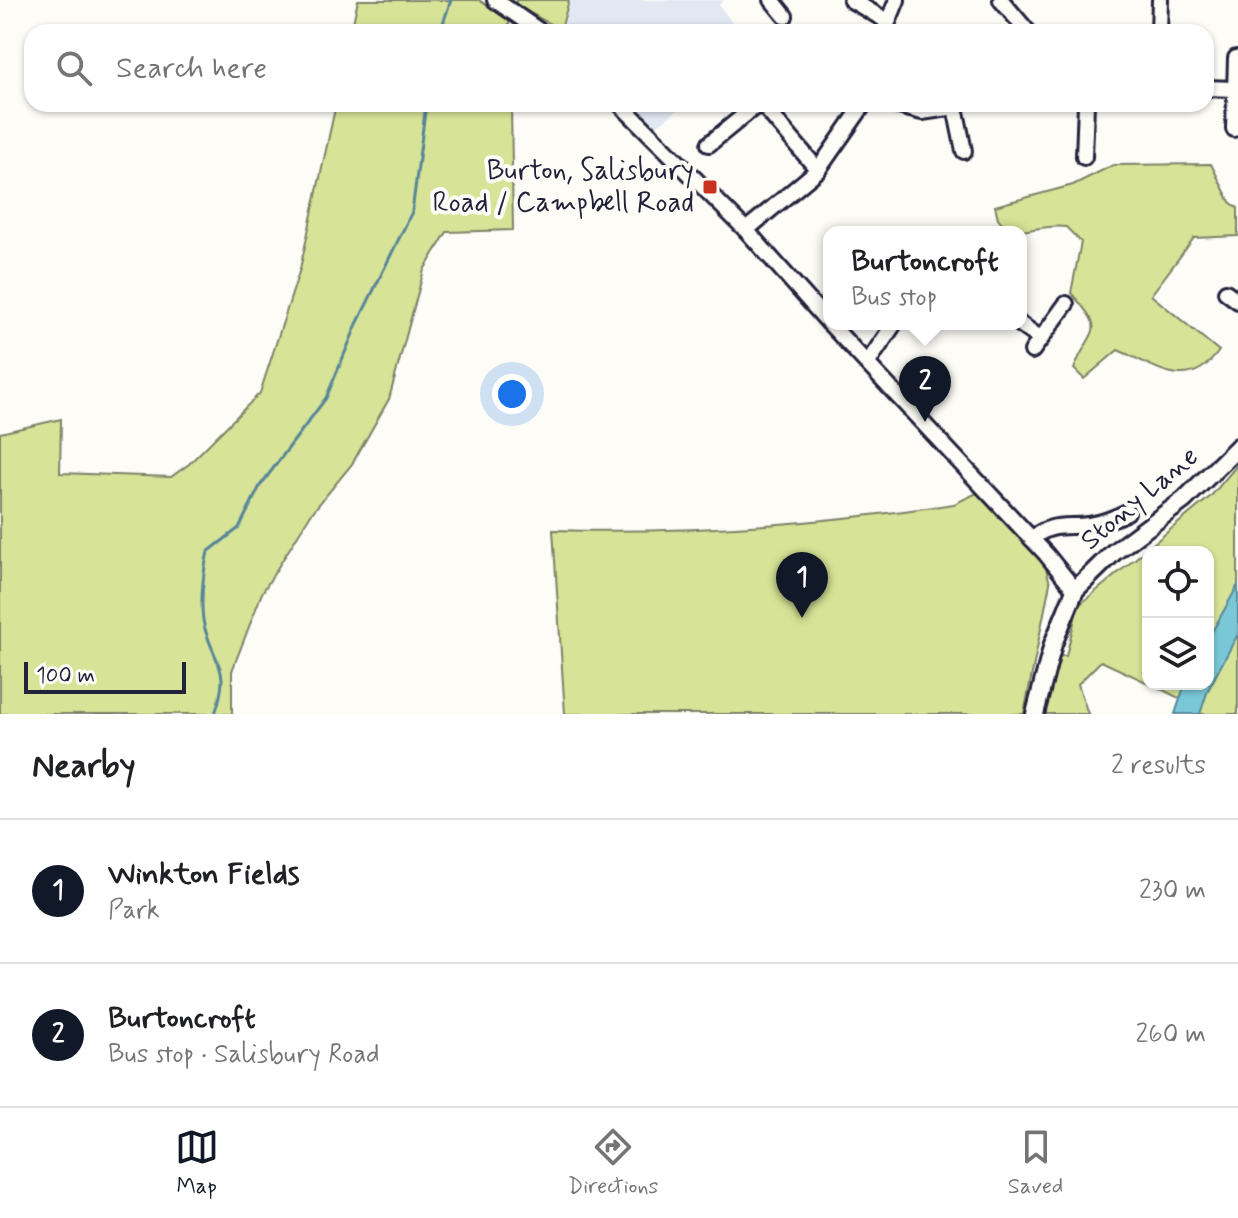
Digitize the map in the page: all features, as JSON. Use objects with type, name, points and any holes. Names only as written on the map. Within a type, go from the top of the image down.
[{"type":"main road","name":"Stony Lane","points":[[1075,590],[1114,552],[1184,500],[1238,447]]},
{"type":"main road","points":[[1035,714],[1053,644],[1075,590]]},
{"type":"street","points":[[495,0],[530,24]]},
{"type":"street","points":[[851,0],[882,24]]},
{"type":"street","points":[[886,24],[897,0]]},
{"type":"street","points":[[1001,0],[1021,24]]},
{"type":"street","points":[[1159,24],[1160,0]]},
{"type":"street","points":[[1234,129],[1236,58]]},
{"type":"street","points":[[1214,88],[1235,89]]},
{"type":"street","points":[[628,112],[746,230],[823,315]]},
{"type":"street","points":[[709,144],[750,112]]},
{"type":"street","points":[[767,112],[818,170]]},
{"type":"street","points":[[746,230],[818,170],[858,112]]},
{"type":"street","points":[[956,112],[964,151]]},
{"type":"street","points":[[1084,157],[1086,112]]},
{"type":"street","points":[[1025,330],[1036,345],[1066,304]]},
{"type":"street","points":[[836,330],[1032,539],[1075,590]]},
{"type":"street","points":[[867,364],[890,330]]},
{"type":"street","points":[[1032,539],[1041,530],[1063,525],[1086,525],[1127,512]]},
{"type":"shaded area","points":[[569,0],[724,0],[719,5],[733,24],[564,24]]},
{"type":"shaded area","points":[[639,112],[675,112],[654,128]]},
{"type":"green space","points":[[358,0],[479,0],[509,21],[509,24],[353,24]]},
{"type":"green space","points":[[516,0],[569,0],[563,24],[550,24],[515,4]]},
{"type":"green space","points":[[334,112],[511,112],[513,230],[447,232],[424,270],[389,399],[352,464],[311,514],[262,593],[232,671],[232,714],[0,714],[0,433],[61,419],[60,473],[171,477],[189,464],[260,393],[300,269]]},
{"type":"green space","points":[[1211,164],[1230,202],[1238,208],[1238,236],[1194,238],[1151,295],[1219,351],[1196,371],[1172,373],[1118,350],[1084,379],[1074,369],[1091,337],[1093,324],[1071,293],[1081,242],[1066,227],[1027,231],[1027,226],[1004,226],[998,218],[995,206],[1073,185],[1113,165]]},
{"type":"green space","points":[[1238,464],[1238,714],[1200,714],[1201,709],[1163,690],[1214,690],[1214,546],[1151,546],[1211,496]]},
{"type":"green space","points":[[977,493],[1044,562],[1050,583],[1024,714],[565,714],[553,530],[704,529],[804,522],[954,504]]},
{"type":"green space","points":[[1142,553],[1142,680],[1101,661],[1078,684],[1088,714],[1043,714],[1058,656],[1066,656],[1078,606]]},
{"type":"water","points":[[1238,585],[1238,634],[1214,679],[1214,628]]},
{"type":"water","points":[[1183,690],[1208,690],[1200,714],[1175,714]]},
{"type":"waterway","points":[[443,24],[451,0]]},
{"type":"waterway","points":[[215,714],[222,678],[203,621],[202,590],[208,552],[239,528],[260,486],[326,398],[357,324],[412,212],[425,112]]},
{"type":"place","name":"Burton, Salisbury Road / Campbell Road","points":[[710,187]]},
{"type":"place","name":"Burtoncroft","points":[[925,422]]},
{"type":"place","name":"Winkton Fields","points":[[802,618]]}]
